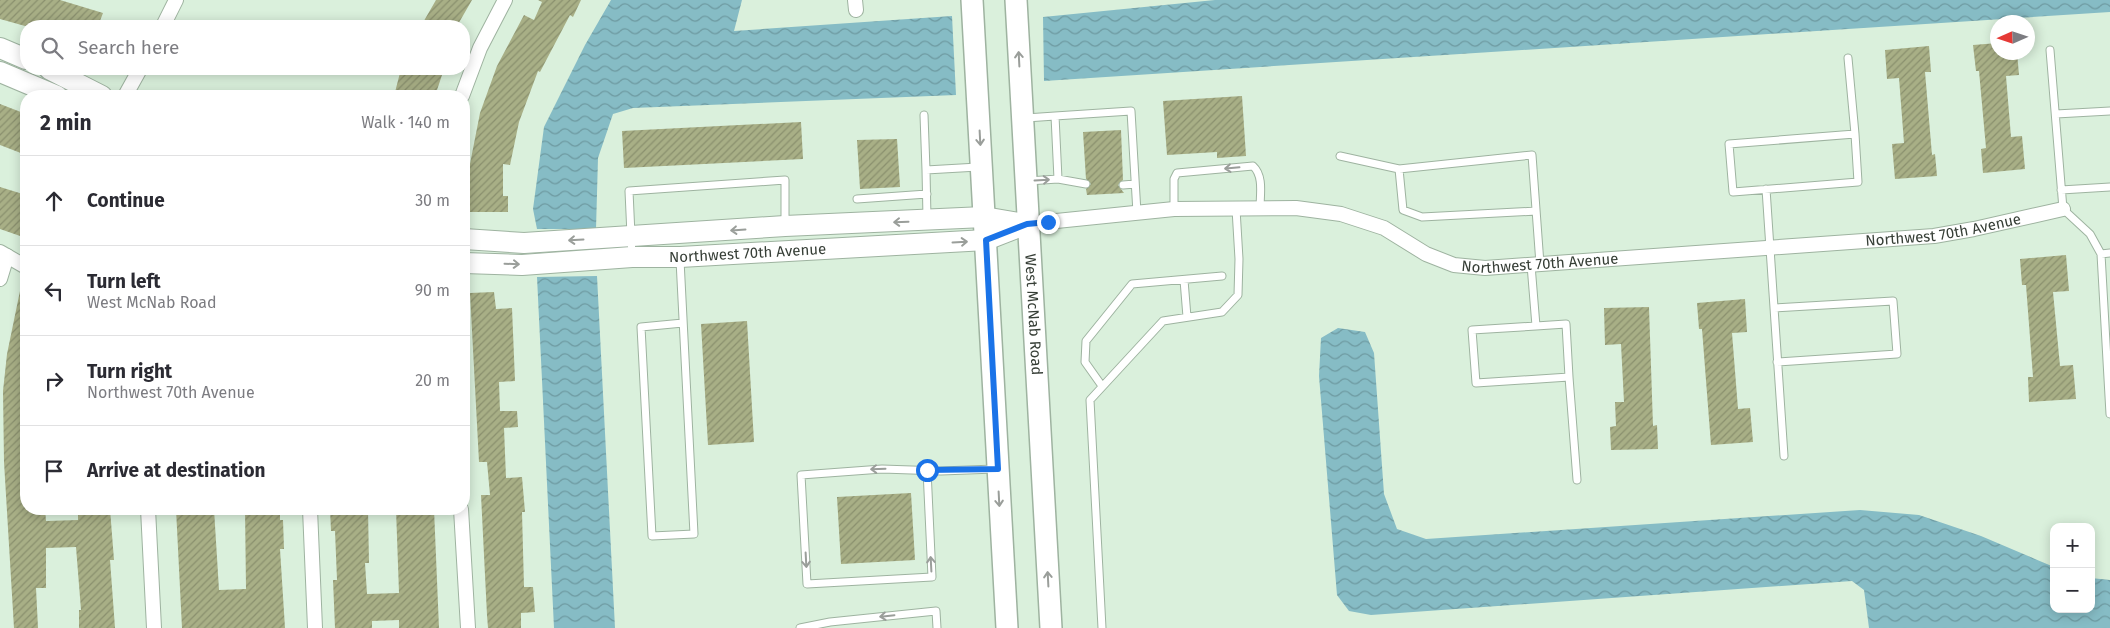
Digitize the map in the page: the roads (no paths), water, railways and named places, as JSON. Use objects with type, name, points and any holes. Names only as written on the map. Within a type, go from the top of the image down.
[{"type":"main road","name":"West McNab Road","points":[[1016,0],[1051,628]]},
{"type":"main road","points":[[972,3],[1007,628]]},
{"type":"street","points":[[165,20],[176,0]]},
{"type":"street","points":[[470,75],[480,48],[505,0]]},
{"type":"street","points":[[0,48],[20,56]]},
{"type":"street","points":[[0,72],[43,90]]},
{"type":"street","points":[[61,75],[90,90]]},
{"type":"street","points":[[128,90],[137,75]]},
{"type":"street","points":[[464,90],[470,75]]},
{"type":"street","name":"Northwest 70th Avenue","points":[[470,263],[522,264],[785,226],[984,217],[1027,224],[1174,209],[1296,208],[1342,214],[1384,228],[1426,254],[1454,265],[1485,268],[1934,236],[2062,209]]},
{"type":"street","name":"Northwest 70th Avenue","points":[[470,240],[631,247],[680,257],[986,240],[1027,224]]},
{"type":"street","points":[[0,279],[3,254],[20,264]]},
{"type":"street","points":[[148,515],[154,628]]},
{"type":"street","points":[[310,515],[315,628]]},
{"type":"street","points":[[461,515],[468,628]]},
{"type":"lane","points":[[2050,50],[2062,209],[2090,234],[2101,254],[2110,414]]},
{"type":"lane","points":[[1848,58],[1855,134],[1858,182],[1733,192],[1729,144],[1855,134]]},
{"type":"lane","points":[[1022,119],[1131,111],[1137,213]]},
{"type":"lane","points":[[2056,114],[2110,111]]},
{"type":"lane","points":[[924,115],[927,221]]},
{"type":"lane","points":[[1055,116],[1058,179]]},
{"type":"lane","points":[[1340,156],[1399,168],[1532,155],[1536,211],[1536,326]]},
{"type":"lane","points":[[1174,209],[1174,179],[1177,173],[1253,166],[1258,170],[1260,208]]},
{"type":"lane","points":[[926,170],[982,167]]},
{"type":"lane","points":[[1399,168],[1402,210],[1422,217],[1536,211]]},
{"type":"lane","points":[[1025,181],[1058,179],[1086,184]]},
{"type":"lane","points":[[631,247],[630,191],[785,180],[785,226]]},
{"type":"lane","points":[[1123,185],[1135,184]]},
{"type":"lane","points":[[2061,190],[2110,187]]},
{"type":"lane","points":[[1766,189],[1784,456]]},
{"type":"lane","points":[[857,199],[927,194]]},
{"type":"lane","points":[[1102,628],[1090,400],[1163,321],[1222,312],[1238,296],[1239,259],[1236,209]]},
{"type":"lane","points":[[2101,254],[2110,253]]},
{"type":"lane","points":[[680,257],[694,534],[652,536],[641,327],[683,324]]},
{"type":"lane","points":[[1102,386],[1085,362],[1086,341],[1132,284],[1222,276]]},
{"type":"lane","points":[[1184,280],[1187,317]]},
{"type":"lane","points":[[1774,308],[1892,301],[1896,354],[1777,362]]},
{"type":"lane","points":[[1569,377],[1476,383],[1472,330],[1566,324],[1577,480]]},
{"type":"lane","points":[[927,470],[932,576],[807,584],[801,475],[882,469],[998,469]]},
{"type":"lane","points":[[800,628],[830,622],[936,611],[937,628]]},
{"type":"water","points":[[611,0],[742,0],[734,31],[952,16],[956,95],[633,108],[613,114],[598,158],[596,229],[537,229],[533,209],[544,127],[585,45]]},
{"type":"water","points":[[1215,0],[2110,0],[2110,12],[2035,17],[2035,15],[1990,15],[1990,20],[1044,81],[1043,17]]},
{"type":"water","points":[[597,276],[615,628],[554,628],[537,277]]},
{"type":"water","points":[[1338,328],[1365,332],[1374,353],[1384,494],[1397,529],[1426,539],[1860,510],[1919,515],[1981,536],[2050,565],[2050,613],[2095,613],[2095,578],[2110,580],[2110,628],[1869,628],[1864,590],[1852,581],[1371,615],[1349,611],[1337,595],[1319,376],[1321,338]]}]
